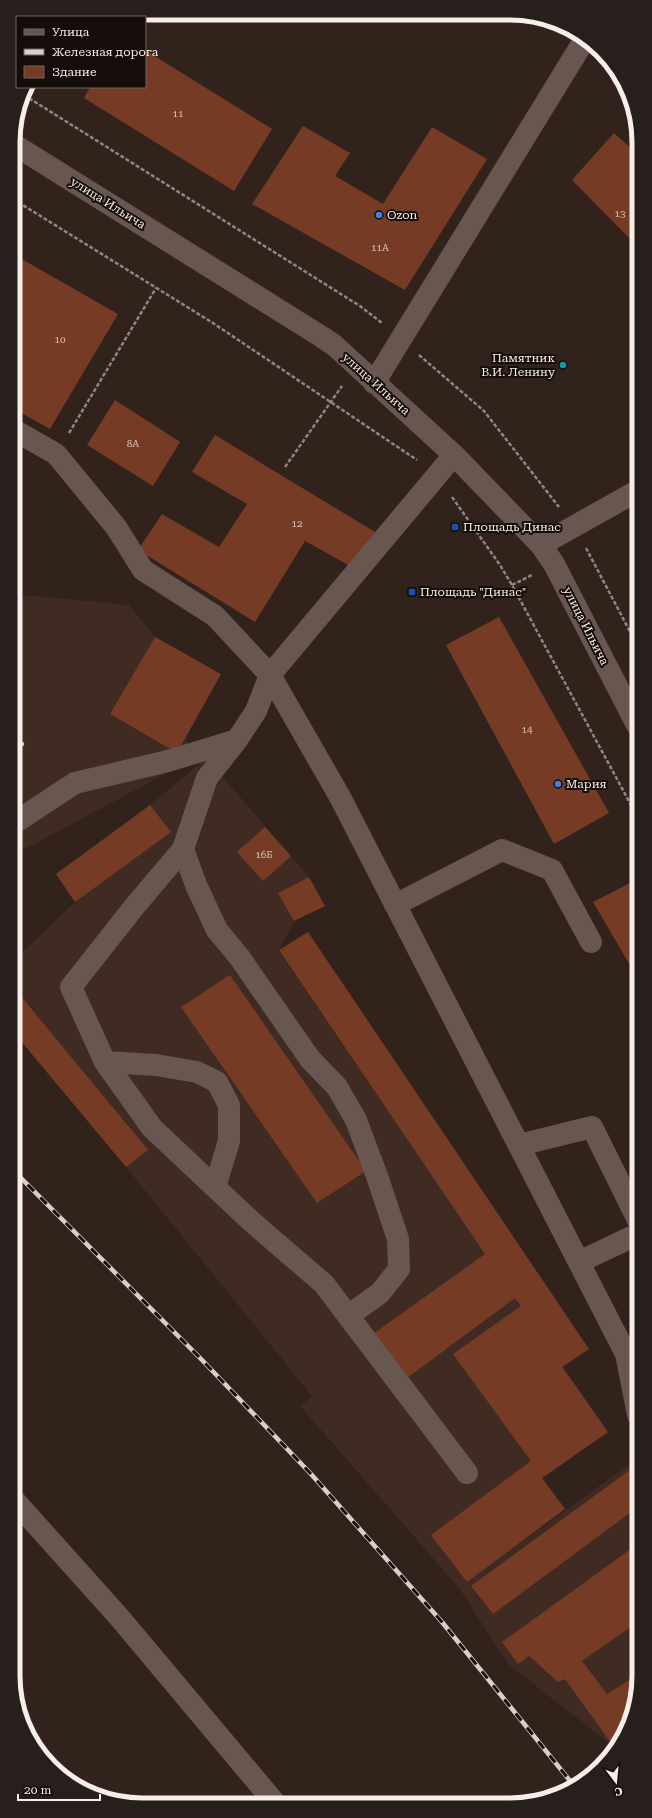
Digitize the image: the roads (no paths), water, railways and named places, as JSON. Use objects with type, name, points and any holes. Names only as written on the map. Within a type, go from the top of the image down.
[{"type":"street","points":[[374,383],[582,44]]},
{"type":"street","name":"улица Ильича","points":[[20,148],[322,337],[454,455],[541,545],[554,564],[632,715]]},
{"type":"street","points":[[20,433],[56,454],[116,527],[143,570],[214,616],[270,675],[340,797],[579,1262],[632,1346]]},
{"type":"street","points":[[454,455],[270,675],[256,711],[237,740],[207,778],[183,850],[134,907],[71,987],[105,1062],[152,1128],[215,1187],[324,1284],[467,1473]]},
{"type":"street","points":[[541,545],[632,494]]},
{"type":"street","points":[[20,819],[75,783],[168,761],[237,740]]},
{"type":"street","points":[[183,850],[196,885],[217,930],[240,958],[310,1059],[337,1087],[356,1120],[376,1176],[398,1239],[399,1269],[380,1293],[348,1316]]},
{"type":"street","points":[[395,905],[502,850],[552,870],[591,942]]},
{"type":"street","points":[[105,1062],[156,1065],[197,1072],[216,1082],[229,1105],[229,1140],[215,1187]]},
{"type":"street","points":[[519,1145],[592,1127],[632,1208]]},
{"type":"street","points":[[579,1262],[632,1237]]},
{"type":"street","points":[[20,1507],[119,1618],[272,1798]]},
{"type":"railway","points":[[20,1177],[203,1361],[311,1474],[442,1622],[571,1782]]},
{"type":"place","name":"Ozon","points":[[379,215]]},
{"type":"place","name":"Памятник В.И. Ленину","points":[[563,365]]},
{"type":"place","name":"Площадь Динас","points":[[455,527]]},
{"type":"place","name":"Площадь \"Динас\"","points":[[412,592]]},
{"type":"place","name":"Мария","points":[[558,784]]}]
